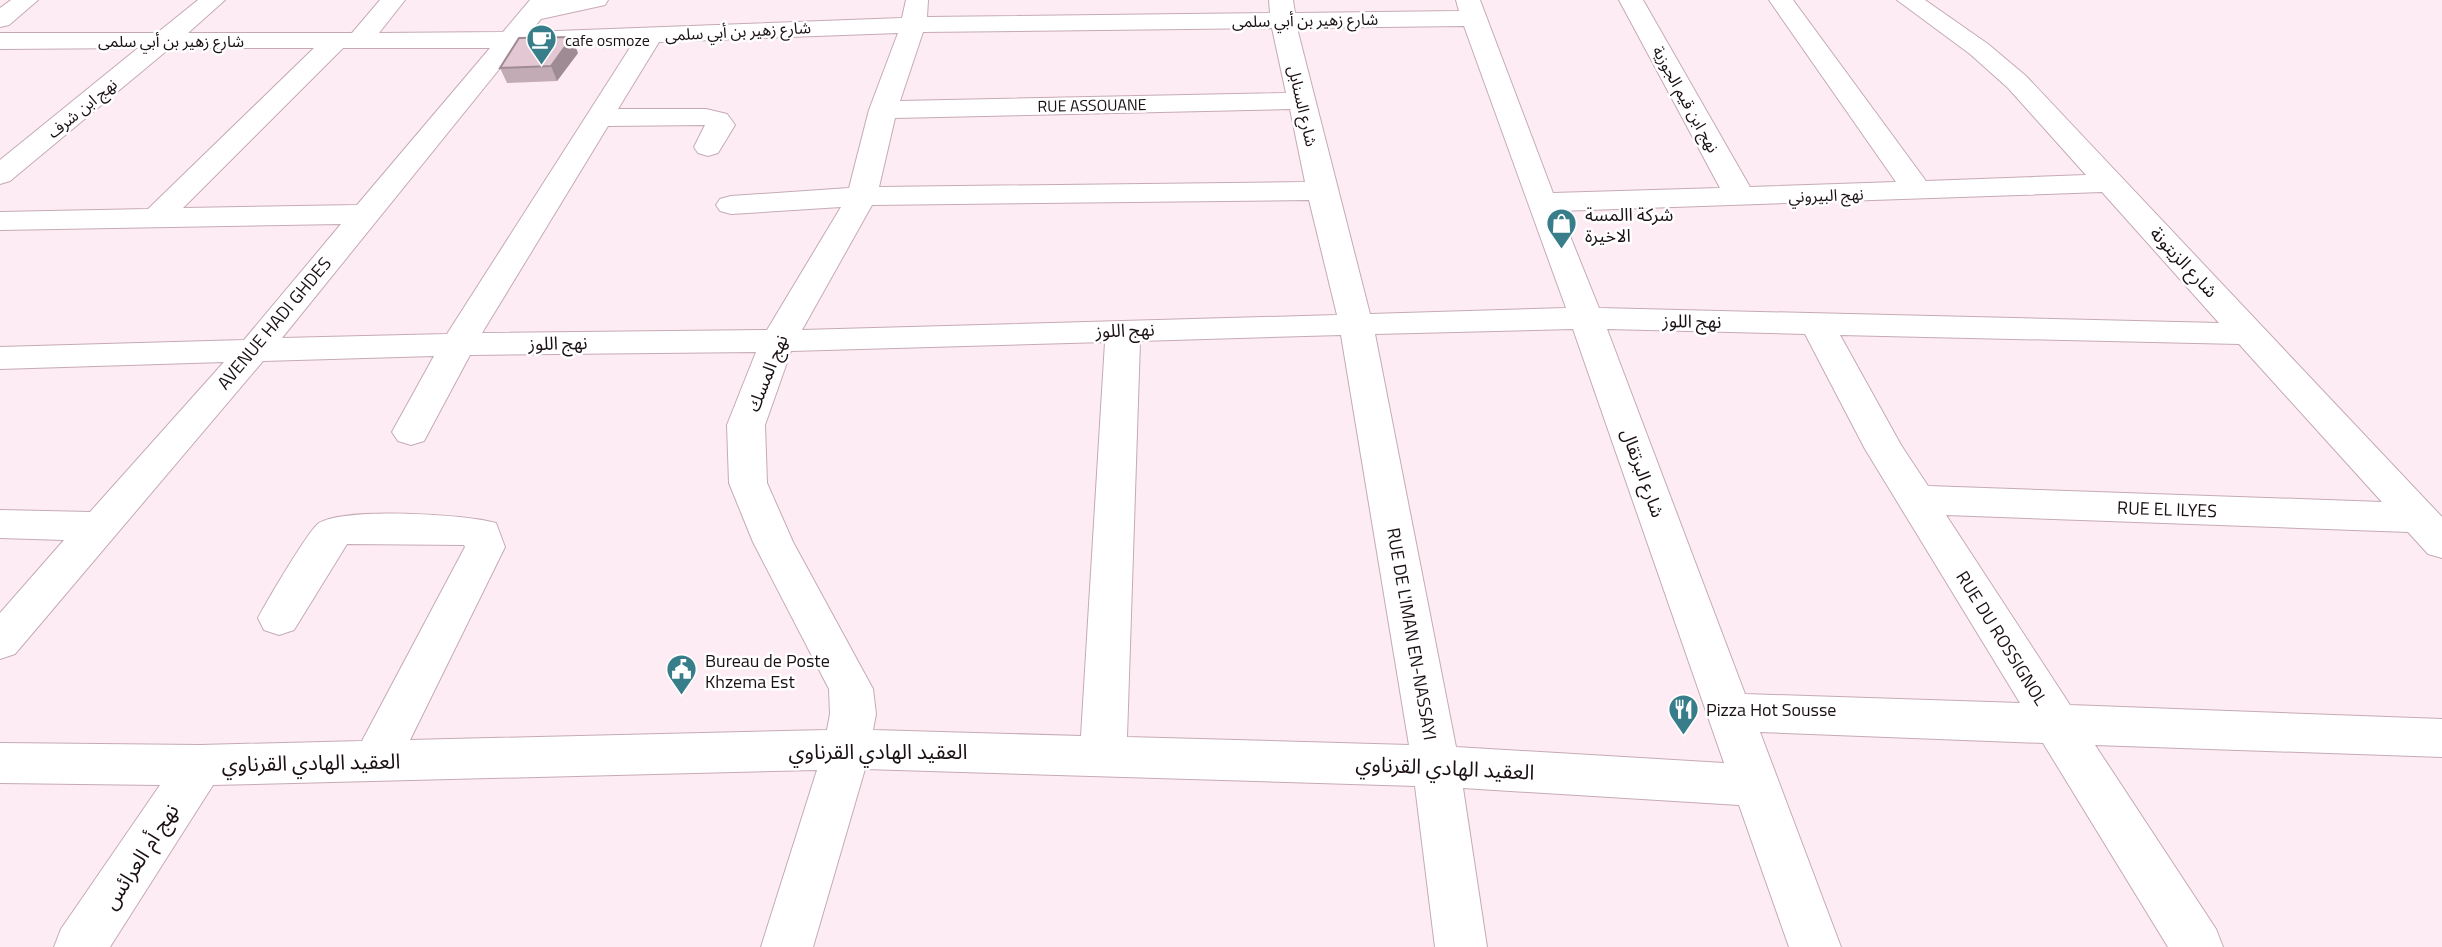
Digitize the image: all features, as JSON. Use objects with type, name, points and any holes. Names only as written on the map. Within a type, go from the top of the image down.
[{"type":"street","points":[[0,20],[26,0]]},
{"type":"street","name":"نهج ابن شرف","points":[[0,175],[213,0]]},
{"type":"street","points":[[155,219],[393,0]]},
{"type":"street","points":[[537,7],[596,0]]},
{"type":"street","name":"نهج ابن قيم الجوزية","points":[[1630,0],[1741,198]]},
{"type":"street","points":[[1781,0],[1918,191]]},
{"type":"street","name":"شارع الزيتونة","points":[[1909,0],[2004,69],[2430,531]]},
{"type":"street","name":"AVENUE HADI GHDES","points":[[0,642],[251,352],[537,7]]},
{"type":"street","name":"شارع زهير بن أبي سلمى","points":[[0,41],[509,40],[651,35],[811,18],[915,13],[1472,9]]},
{"type":"street","name":"شارع البرتقال","points":[[1472,9],[1499,91],[1586,318],[1815,947]]},
{"type":"street","name":"شارع السنابل","points":[[1282,10],[1322,191],[1356,323]]},
{"type":"street","name":"نهج المسك","points":[[787,947],[847,749],[853,714],[851,689],[773,542],[748,483],[746,425],[778,341],[862,196],[883,110],[915,13]]},
{"type":"street","points":[[411,432],[457,344],[651,35]]},
{"type":"street","name":"RUE ASSOUANE","points":[[883,110],[1302,100]]},
{"type":"street","points":[[599,118],[706,117],[717,120],[721,125],[708,147]]},
{"type":"street","name":"نهج البيروني","points":[[1542,204],[2110,183]]},
{"type":"street","points":[[731,205],[862,196],[1322,191]]},
{"type":"street","points":[[0,221],[365,214]]},
{"type":"street","name":"نهج اللوز","points":[[0,358],[457,344],[778,341],[1586,318],[2251,334]]},
{"type":"street","name":"RUE DE L'IMAN EN-NASSAYI","points":[[1356,323],[1436,765],[1461,947]]},
{"type":"street","name":"RUE DU ROSSIGNOL","points":[[1817,324],[1884,449],[2197,947]]},
{"type":"street","points":[[1103,755],[1123,330]]},
{"type":"street","name":"RUE EL ILYES","points":[[1916,500],[2430,531]]},
{"type":"street","points":[[0,524],[98,527]]},
{"type":"street","points":[[279,618],[331,534],[342,529],[465,530],[482,533],[485,547],[376,760]]},
{"type":"street","points":[[1730,712],[2442,738]]},
{"type":"street","name":"العقيد الهادي القرناوي","points":[[0,763],[200,765],[847,749],[1436,765],[1755,785]]},
{"type":"street","name":"نهج أم العرائس","points":[[80,947],[200,765]]},
{"type":"building","points":[[572,37],[551,66],[500,68],[519,38]]},
{"type":"place","name":"cafe osmoze","points":[[542,67]]},
{"type":"place","name":"شركة االمسة الاخيرة","points":[[1562,251]]},
{"type":"place","name":"Bureau de Poste Khzema Est","points":[[682,697]]},
{"type":"place","name":"Pizza Hot Sousse","points":[[1683,736]]}]
